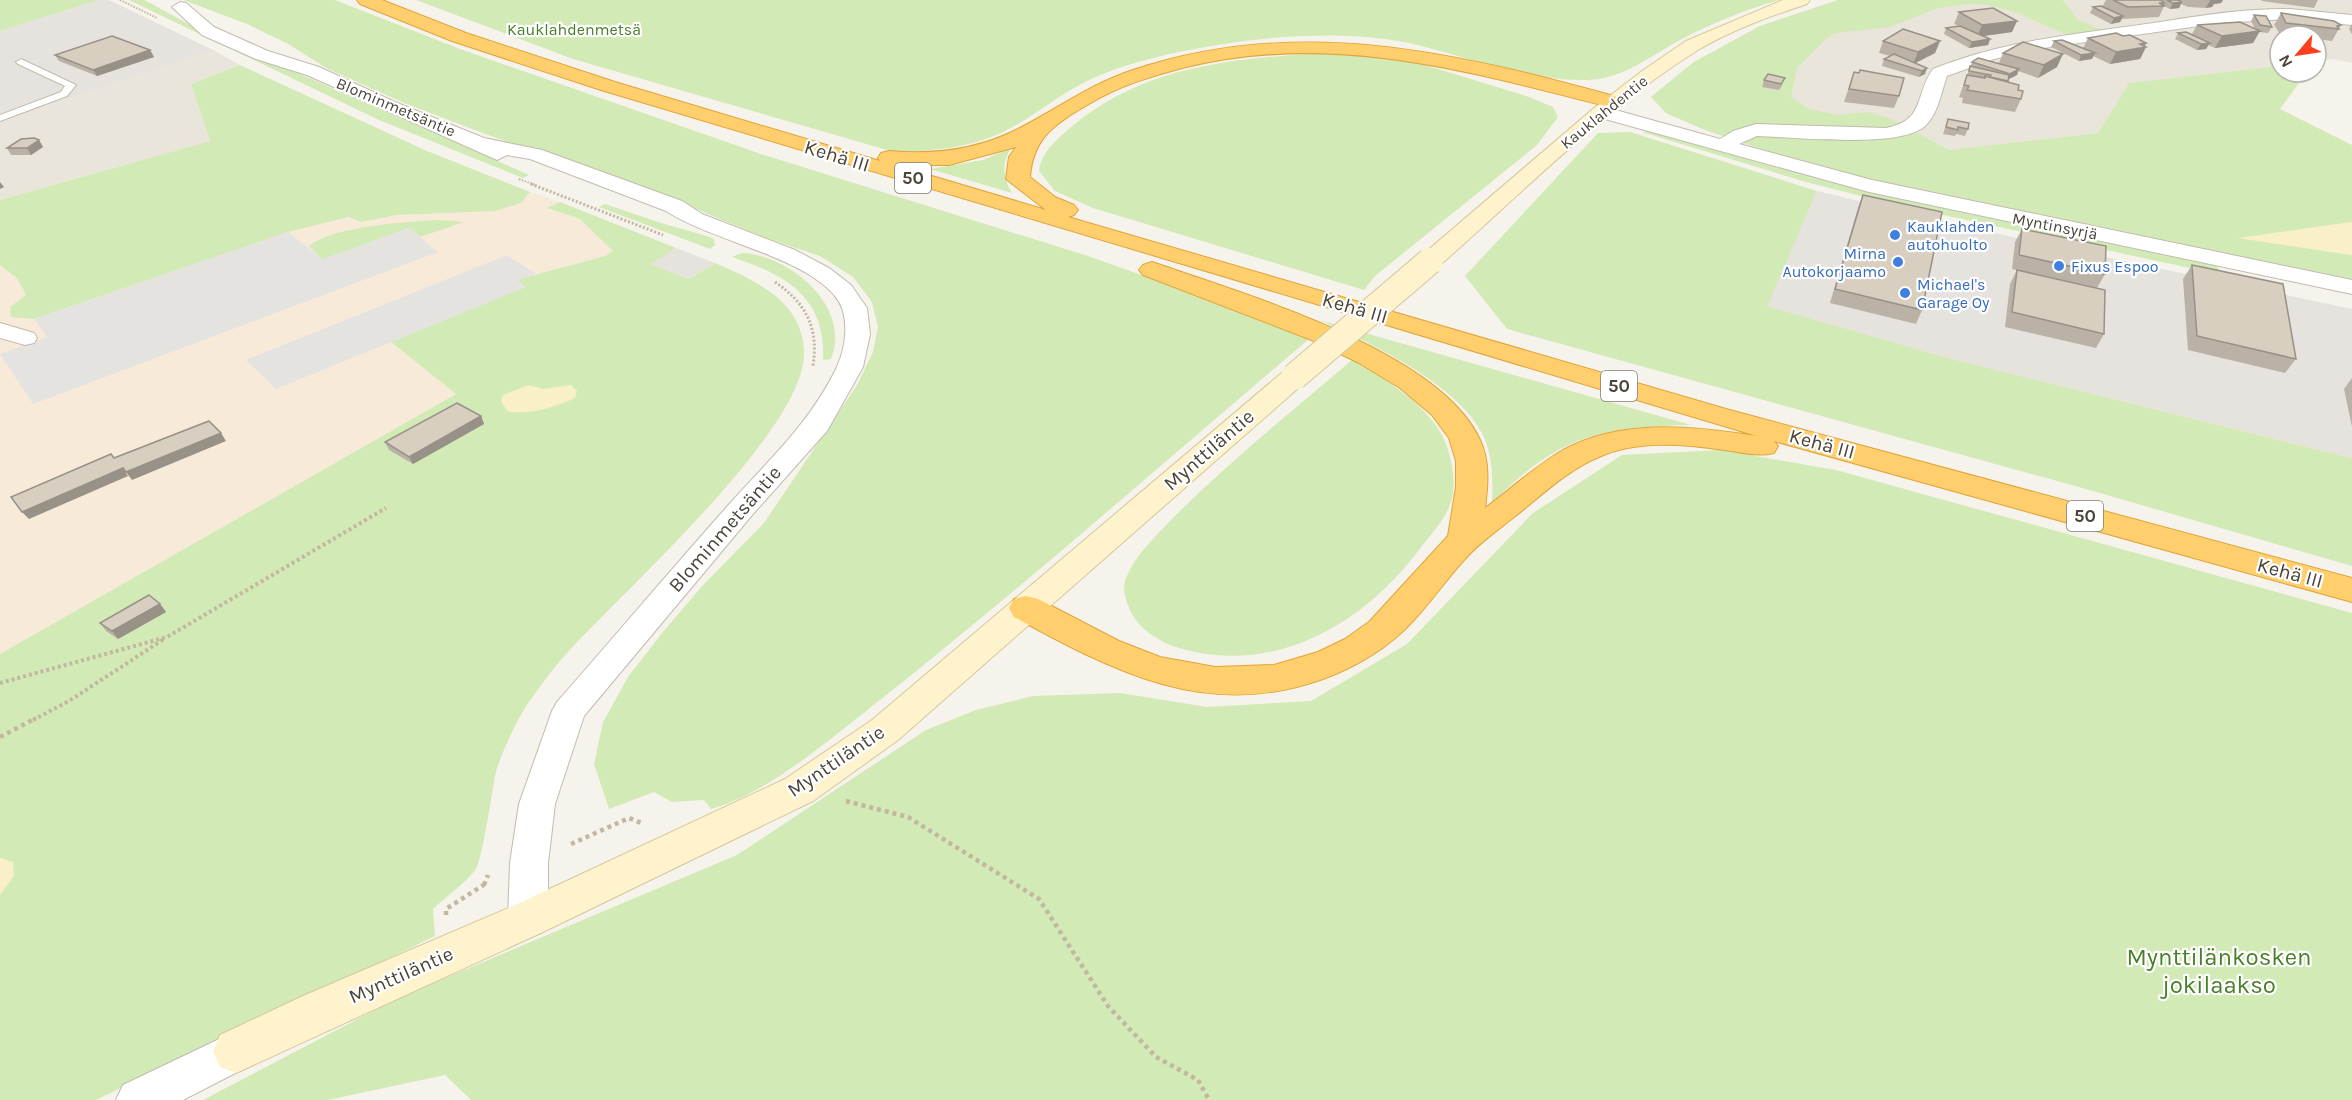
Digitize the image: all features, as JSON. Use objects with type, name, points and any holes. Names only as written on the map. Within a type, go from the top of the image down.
[{"type":"highway","name":"Kehä III","points":[[366,0],[470,40],[608,86],[1013,208],[1716,415],[2352,590]]},
{"type":"highway","points":[[813,148],[905,160],[936,161],[969,155],[1040,126],[1092,93],[1128,78],[1194,59],[1276,47],[1357,46],[1440,60],[1607,107]]},
{"type":"highway","points":[[1040,126],[1020,157],[1018,179],[1047,202],[1118,238]]},
{"type":"highway","points":[[1013,208],[1086,246],[1285,318],[1364,355],[1407,381],[1445,411],[1465,437],[1474,467],[1464,540]]},
{"type":"highway","points":[[1026,608],[1103,648],[1158,671],[1212,681],[1263,681],[1309,671],[1348,652],[1381,631],[1464,540],[1570,458],[1602,445],[1647,437],[1692,436],[1887,461]]},
{"type":"street","name":"Kauklahdentie","points":[[1430,261],[1607,107],[1693,45],[1768,11],[1801,0]]},
{"type":"street","name":"Blominmetsäntie","points":[[173,4],[208,31],[262,55],[313,71],[388,106],[479,143],[513,164],[572,187],[657,215],[684,229],[788,255],[821,273],[843,290],[855,308],[858,334],[850,367],[817,425],[742,507],[569,711],[537,804],[529,863],[528,919]]},
{"type":"street","points":[[1725,144],[1740,135],[1756,130],[1886,134],[1907,131],[1921,122],[1939,73],[1969,59],[2021,45],[2242,16],[2273,14],[2352,20]]},
{"type":"street","name":"Myntinsyrjä","points":[[1607,107],[1641,124],[1725,144],[1869,186],[2352,287]]},
{"type":"street","name":"Mynttiläntie","points":[[138,1100],[319,1011],[528,919],[799,790],[885,730],[1430,261]]},
{"type":"street","points":[[0,330],[26,339]]},
{"type":"lane","points":[[0,118],[64,94],[71,85],[21,62]]},
{"type":"path","points":[[120,0],[162,20]]},
{"type":"path","points":[[515,178],[684,229]]},
{"type":"path","points":[[770,279],[786,289],[802,305],[816,329],[811,373]]},
{"type":"path","points":[[0,737],[69,701],[167,637],[386,508]]},
{"type":"path","points":[[0,683],[51,667],[167,637]]},
{"type":"path","points":[[799,790],[908,817],[1039,899],[1108,1006],[1156,1057],[1198,1080],[1209,1100]]},
{"type":"path","points":[[446,909],[484,885],[492,866]]},
{"type":"shaded area","points":[[99,0],[109,0],[213,50],[0,122],[0,31]]},
{"type":"shaded area","points":[[1838,0],[2352,0],[2352,63],[2328,60],[2328,24],[2268,24],[2268,67],[2129,83],[2098,133],[1812,166],[1705,130],[1666,113],[1651,97],[1694,62],[1760,26]]},
{"type":"shaded area","points":[[213,50],[240,65],[191,84],[210,141],[0,200],[0,122]]},
{"type":"shaded area","points":[[1817,191],[2034,242],[2352,309],[2352,458],[1948,358],[1766,306]]},
{"type":"shaded area","points":[[530,192],[560,202],[548,209],[580,219],[614,251],[605,256],[517,280],[391,341],[456,394],[0,654],[0,265],[17,278],[26,295],[349,217],[361,222],[397,215],[495,211],[521,203]]},
{"type":"shaded area","points":[[409,228],[438,252],[33,404],[0,354],[47,337],[34,319],[288,232],[323,259]]},
{"type":"shaded area","points":[[676,248],[715,263],[689,279],[649,264]]},
{"type":"shaded area","points":[[507,255],[536,274],[517,280],[526,287],[276,389],[246,360]]},
{"type":"green space","points":[[0,0],[99,0],[0,31]]},
{"type":"green space","points":[[129,0],[144,0],[219,41],[216,42]]},
{"type":"green space","points":[[183,0],[335,0],[460,49],[761,154],[1088,256],[1212,300],[1308,340],[992,609],[802,761],[756,790],[711,809],[704,800],[672,802],[654,792],[609,809],[594,764],[603,722],[628,677],[662,633],[704,584],[764,523],[857,385],[873,352],[878,327],[872,302],[853,277],[820,256],[763,237],[653,191],[488,135],[404,103],[328,69],[288,44],[247,24]]},
{"type":"green space","name":"Kauklahdenmetsä","points":[[416,0],[1779,0],[1704,28],[1624,71],[1600,79],[1541,77],[1404,42],[1358,36],[1263,39],[1217,45],[1153,58],[1091,79],[1007,130],[980,141],[938,149],[894,152],[573,59]]},
{"type":"green space","points":[[1838,0],[2062,0],[2079,20],[2101,30],[2067,35],[2020,14],[1988,5],[1968,4],[1938,8],[1890,27],[1837,33],[1827,38],[1797,68],[1791,97],[1809,109],[1839,115],[1868,112],[1889,118],[1949,150],[2098,133],[2129,83],[2268,67],[2268,84],[2298,84],[2280,109],[2352,145],[2352,222],[2241,238],[2352,255],[2352,279],[1964,202],[1812,166],[1705,130],[1666,113],[1651,97],[1694,62],[1760,26]]},
{"type":"green space","points":[[238,50],[300,74],[529,175],[523,178],[379,120],[235,51]]},
{"type":"green space","points":[[1354,52],[1422,64],[1529,97],[1553,107],[1558,117],[1537,145],[1375,276],[1364,290],[1093,208],[1055,191],[1039,171],[1046,153],[1070,128],[1101,105],[1134,88],[1169,75],[1241,60]]},
{"type":"green space","points":[[240,65],[427,151],[530,192],[521,203],[495,211],[397,215],[361,222],[349,217],[288,232],[34,319],[11,317],[10,307],[26,295],[17,278],[0,265],[0,200],[210,141],[191,84]]},
{"type":"green space","points":[[1648,131],[1813,178],[1899,199],[2216,266],[2227,276],[1892,204],[1806,182],[1642,132]]},
{"type":"green space","points":[[1630,132],[1817,191],[1767,306],[1948,358],[2352,458],[2352,566],[2086,489],[1507,329],[1465,276],[1598,133]]},
{"type":"green space","points":[[1011,148],[1004,170],[1012,193],[930,169],[983,160]]},
{"type":"green space","points":[[560,202],[676,248],[650,264],[689,279],[715,263],[761,286],[786,307],[796,320],[802,335],[804,353],[796,385],[775,424],[744,466],[707,509],[563,658],[525,708],[509,738],[497,769],[484,840],[476,869],[433,909],[435,936],[96,1100],[0,1100],[0,654],[456,394],[390,341],[525,287],[516,280],[605,256],[613,251],[580,219],[547,208]]},
{"type":"green space","points":[[605,204],[707,236],[714,239],[715,245],[710,249],[599,207]]},
{"type":"green space","points":[[439,220],[464,222],[420,237],[409,228],[145,324],[317,254],[309,246],[320,239],[371,226]]},
{"type":"green space","points":[[742,253],[760,256],[779,263],[812,287],[825,303],[833,321],[835,340],[831,359],[823,360],[818,320],[810,304],[785,281],[752,264],[732,257]]},
{"type":"green space","points":[[1319,320],[1691,425],[1630,429],[1582,440],[1560,449],[1538,463],[1492,503],[1491,460],[1483,435],[1471,416],[1433,382],[1410,367],[1362,340]]},
{"type":"green space","points":[[1352,360],[1411,399],[1431,419],[1443,437],[1452,463],[1454,482],[1452,498],[1447,511],[1435,529],[1402,571],[1380,593],[1329,630],[1301,643],[1271,652],[1239,656],[1207,654],[1171,645],[1147,632],[1133,615],[1124,590],[1126,578],[1139,555],[1169,522],[1213,480]]},
{"type":"green space","name":"Mynttilänkosken jokilaakso","points":[[1721,450],[1836,470],[2352,613],[2352,1100],[471,1100],[445,1075],[328,1100],[203,1100],[400,997],[737,855],[926,730],[976,710],[1033,696],[1120,693],[1207,707],[1311,701],[1407,644],[1533,513],[1622,455]]},
{"type":"sand","points":[[2352,222],[2352,255],[2238,238]]},
{"type":"sand","points":[[529,385],[543,389],[571,385],[577,391],[575,398],[550,407],[524,412],[507,411],[501,401],[503,395]]},
{"type":"sand","points":[[0,858],[13,862],[14,876],[0,895]]},
{"type":"building","points":[[2113,0],[2161,0],[2164,3],[2159,3],[2165,6],[2128,7]]},
{"type":"building","points":[[2167,0],[2177,0],[2182,2],[2173,3]]},
{"type":"building","points":[[2101,6],[2123,16],[2114,18],[2093,7]]},
{"type":"building","points":[[1993,8],[2017,21],[1982,25],[1959,12]]},
{"type":"building","points":[[2281,13],[2334,21],[2341,25],[2337,26],[2339,29],[2328,28],[2328,24],[2286,23]]},
{"type":"building","points":[[2254,15],[2266,16],[2270,24],[2268,26],[2260,25]]},
{"type":"building","points":[[2240,22],[2260,31],[2222,36],[2197,25]]},
{"type":"building","points":[[1960,26],[1990,39],[1972,42],[1946,28]]},
{"type":"building","points":[[1903,29],[1940,41],[1918,52],[1883,41]]},
{"type":"building","points":[[2186,32],[2210,43],[2201,44],[2178,33]]},
{"type":"building","points":[[2116,33],[2123,36],[2130,35],[2146,43],[2140,44],[2146,47],[2116,52],[2088,38]]},
{"type":"building","points":[[112,36],[150,50],[93,70],[55,55]]},
{"type":"building","points":[[2062,40],[2095,53],[2081,55],[2054,41]]},
{"type":"building","points":[[2023,42],[2063,54],[2044,65],[2003,53]]},
{"type":"building","points":[[1894,54],[1927,68],[1922,71],[1884,59]]},
{"type":"building","points":[[1978,58],[2019,69],[2010,74],[1972,62]]},
{"type":"building","points":[[1970,66],[2009,75],[2008,81],[1969,71]]},
{"type":"building","points":[[1860,70],[1904,78],[1899,96],[1849,89],[1854,72],[1859,73]]},
{"type":"building","points":[[1768,74],[1785,78],[1781,84],[1764,80]]},
{"type":"building","points":[[1967,75],[1985,78],[1985,76],[2019,85],[2018,90],[2023,91],[2021,99],[1967,90],[1969,86],[1964,85]]},
{"type":"building","points":[[1948,119],[1969,123],[1968,129],[1958,127],[1958,130],[1946,127]]},
{"type":"building","points":[[21,139],[39,140],[27,148],[7,148]]},
{"type":"building","points":[[1863,195],[1942,212],[1922,310],[1835,289]]},
{"type":"building","points":[[2022,229],[2106,246],[2105,274],[2019,255]]},
{"type":"building","points":[[2192,265],[2283,284],[2296,359],[2197,336]]},
{"type":"building","points":[[2017,270],[2105,290],[2104,334],[2012,312]]},
{"type":"building","points":[[457,403],[481,416],[409,457],[385,442]]},
{"type":"building","points":[[209,421],[221,433],[126,472],[123,468],[22,512],[11,497],[111,454],[114,458]]},
{"type":"building","points":[[149,595],[160,604],[112,631],[100,623]]},
{"type":"place","name":"Kauklahden autohuolto","points":[[1895,235]]},
{"type":"place","name":"Mirna Autokorjaamo","points":[[1898,262]]},
{"type":"place","name":"Fixus Espoo","points":[[2059,266]]},
{"type":"place","name":"Michael's Garage Oy","points":[[1905,293]]}]
